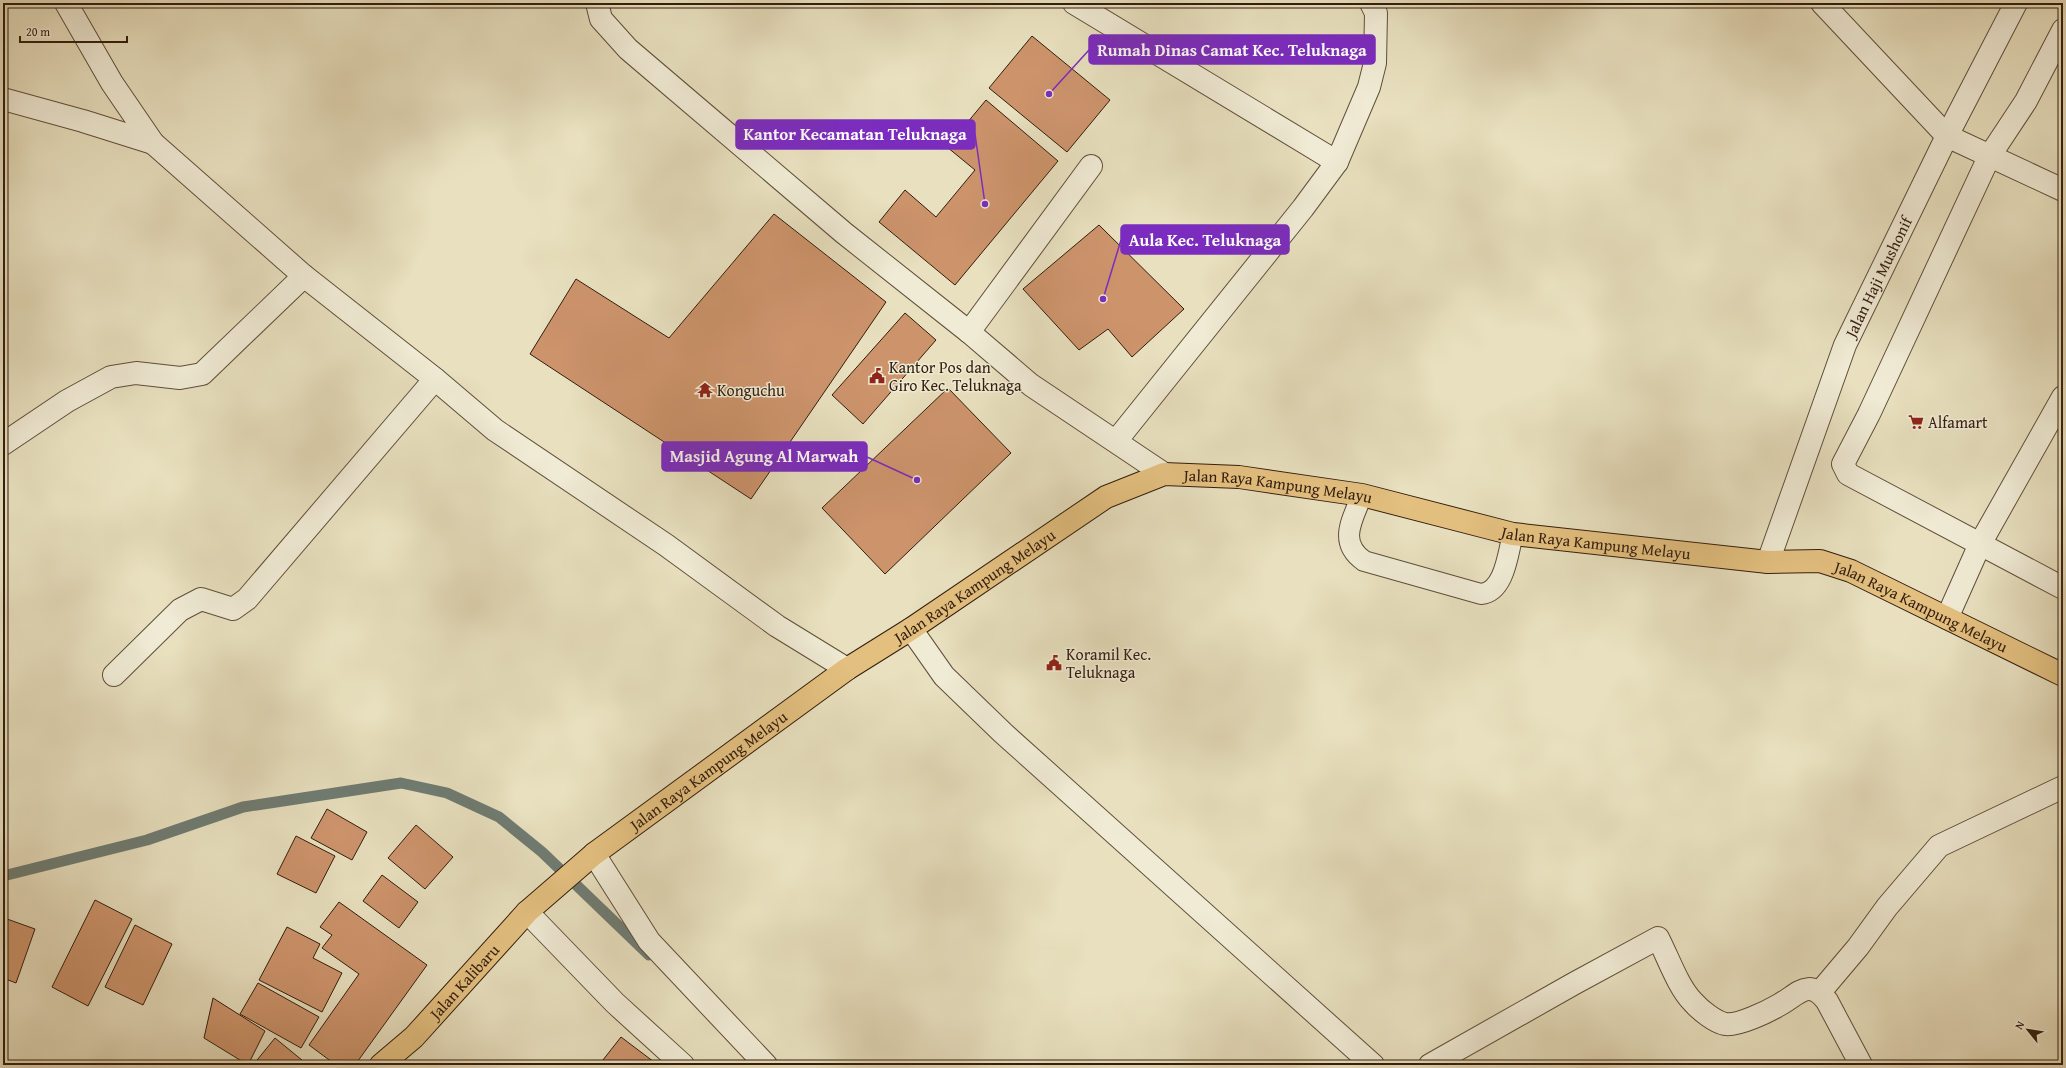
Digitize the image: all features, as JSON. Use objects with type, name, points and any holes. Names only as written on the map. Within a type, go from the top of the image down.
[{"type":"main road","name":"Jalan Raya Kampung Melayu","points":[[545,896],[587,859],[847,669],[911,629],[1106,497],[1164,474],[1239,477],[1362,495],[1513,534],[1768,562],[1820,561],[1851,571],[2063,675]]},
{"type":"main road","name":"Jalan Kalibaru","points":[[382,1065],[414,1037],[527,912],[545,896]]},
{"type":"street","points":[[66,3],[112,83],[153,143],[304,276],[436,379],[495,430],[666,545],[777,626],[847,669]]},
{"type":"street","points":[[597,3],[601,19],[628,49],[661,79],[844,233],[969,332],[1031,385],[1164,474]]},
{"type":"street","points":[[1074,3],[1337,162]]},
{"type":"street","points":[[1116,441],[1337,162],[1369,87],[1374,69],[1376,13],[1371,3]]},
{"type":"street","points":[[1822,3],[1947,136],[1989,157],[2063,190]]},
{"type":"street","name":"Jalan Haji Mushonif","points":[[1768,562],[1845,345],[1947,136],[2016,3]]},
{"type":"street","points":[[2063,30],[2026,101],[1989,157],[1869,414],[1843,464],[1848,474],[2063,588]]},
{"type":"street","points":[[3,99],[83,121],[153,143]]},
{"type":"street","points":[[969,332],[1091,166]]},
{"type":"street","points":[[3,444],[68,401],[111,377],[136,374],[180,378],[202,374],[304,276]]},
{"type":"street","points":[[114,675],[180,610],[202,599],[233,609],[247,599],[436,379]]},
{"type":"street","points":[[1947,618],[1980,544],[2063,397]]},
{"type":"street","points":[[911,629],[944,676],[1003,733],[1374,1065]]},
{"type":"street","points":[[1820,992],[1858,948],[1887,906],[1939,846],[2063,787]]},
{"type":"street","points":[[587,859],[649,941],[766,1065]]},
{"type":"street","points":[[527,912],[615,1003],[683,1065]]},
{"type":"street","points":[[1430,1065],[1658,938],[1692,1002],[1708,1015],[1724,1024],[1736,1024],[1779,1005],[1800,990],[1810,989],[1820,992],[1827,1001],[1861,1065]]},
{"type":"lane","points":[[1362,495],[1348,530],[1348,541],[1356,556],[1364,561],[1481,594],[1491,591],[1500,581],[1513,534]]},
{"type":"building","points":[[1032,36],[1110,100],[1067,152],[989,88]]},
{"type":"building","points":[[986,100],[1058,161],[955,285],[879,222],[905,190],[936,217],[975,170],[947,147]]},
{"type":"building","name":"Konguchu","points":[[774,214],[886,302],[751,499],[530,354],[576,279],[669,338]]},
{"type":"building","points":[[1099,225],[1184,309],[1132,357],[1108,329],[1079,350],[1023,289]]},
{"type":"building","name":"Kantor Pos dan Giro Kec. Teluknaga","points":[[905,313],[936,340],[863,424],[832,395]]},
{"type":"building","points":[[948,388],[1011,453],[885,574],[822,508]]},
{"type":"building","points":[[327,809],[367,832],[352,860],[311,838]]},
{"type":"building","points":[[416,825],[453,857],[425,889],[388,858]]},
{"type":"building","points":[[296,836],[335,856],[316,893],[277,874]]},
{"type":"building","points":[[382,875],[418,902],[399,928],[363,901]]},
{"type":"building","points":[[95,900],[132,919],[88,1006],[52,987]]},
{"type":"building","points":[[339,902],[427,965],[355,1065],[336,1065],[309,1045],[359,974],[322,948],[332,935],[320,927]]},
{"type":"building","points":[[7,919],[35,929],[16,983],[3,978],[3,931]]},
{"type":"building","points":[[135,925],[172,944],[143,1005],[105,987]]},
{"type":"building","points":[[287,927],[320,944],[313,958],[342,973],[322,1012],[259,980]]},
{"type":"building","points":[[258,983],[319,1017],[301,1048],[240,1014]]},
{"type":"building","points":[[213,998],[265,1031],[248,1065],[204,1038]]},
{"type":"building","points":[[621,1037],[658,1065],[599,1065]]},
{"type":"building","points":[[275,1038],[308,1065],[253,1065]]},
{"type":"waterway","points":[[3,876],[147,840],[243,807],[401,783],[447,793],[499,817],[542,852],[649,955]]},
{"type":"place","name":"Rumah Dinas Camat Kec. Teluknaga","points":[[1049,94]]},
{"type":"place","name":"Kantor Kecamatan Teluknaga","points":[[985,204]]},
{"type":"place","name":"Aula Kec. Teluknaga","points":[[1103,299]]},
{"type":"place","name":"Kantor Pos dan Giro Kec. Teluknaga","points":[[877,376]]},
{"type":"place","name":"Konguchu","points":[[705,390]]},
{"type":"place","name":"Alfamart","points":[[1916,422]]},
{"type":"place","name":"Masjid Agung Al Marwah","points":[[917,480]]},
{"type":"place","name":"Koramil Kec. Teluknaga","points":[[1054,663]]}]
